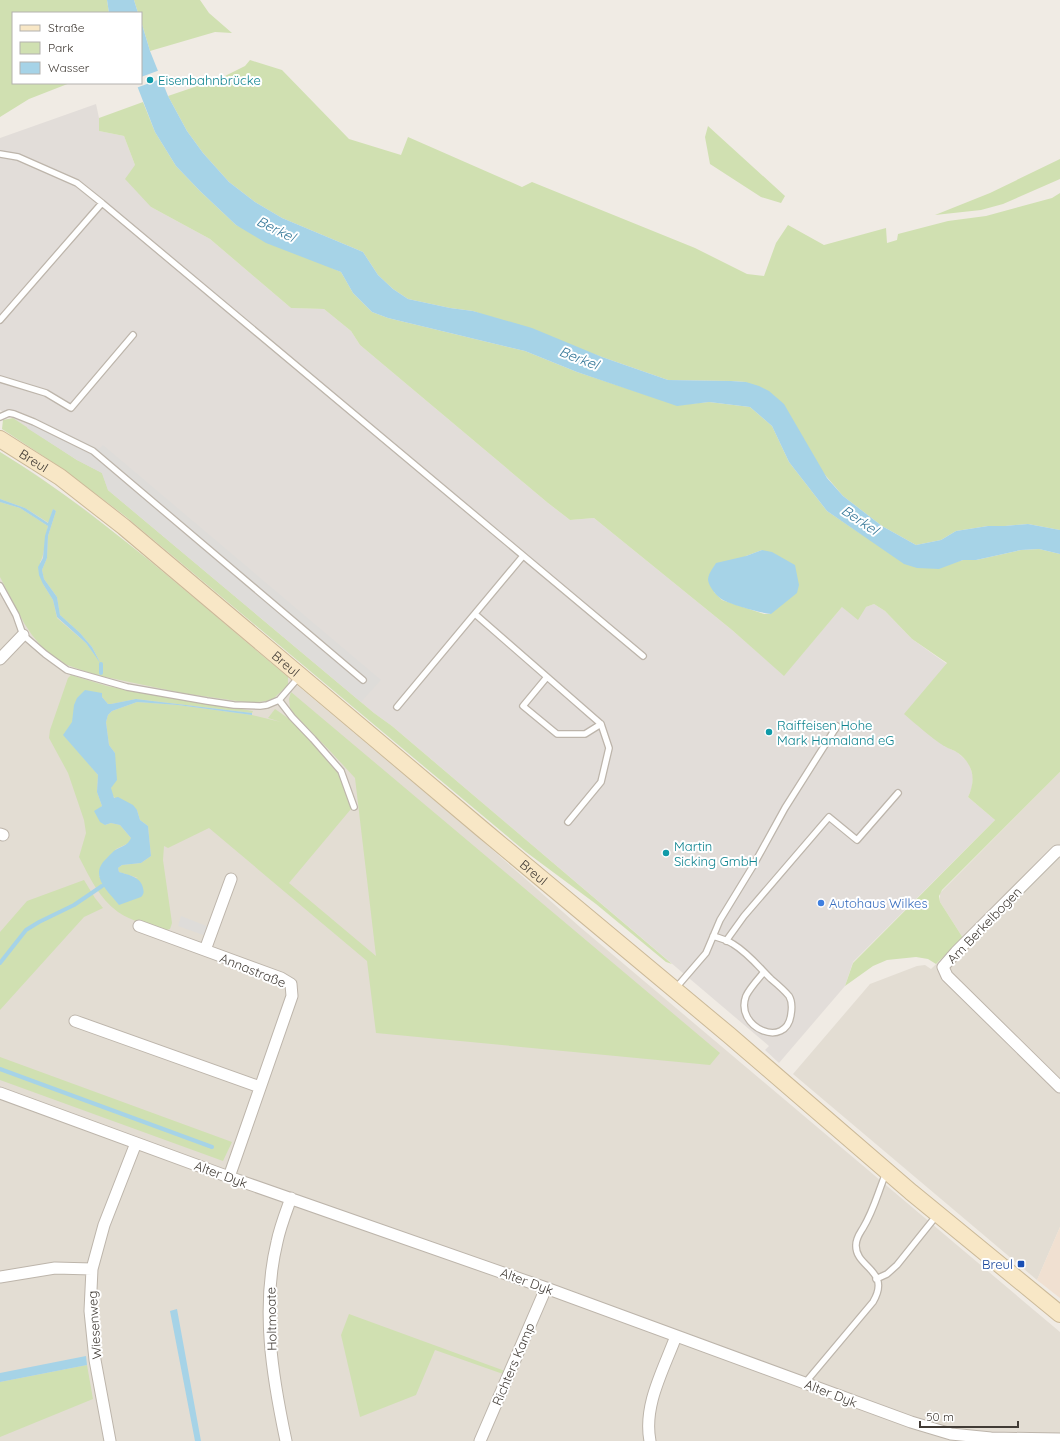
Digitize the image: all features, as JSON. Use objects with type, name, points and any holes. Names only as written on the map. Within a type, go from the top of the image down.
[{"type":"main road","name":"Breul","points":[[0,439],[60,477],[124,527],[482,829],[675,989],[938,1214],[1060,1314]]},
{"type":"street","points":[[0,659],[23,635]]},
{"type":"street","name":"Am Berkelbogen","points":[[1060,851],[1058,851],[943,967],[947,976],[1060,1087]]},
{"type":"street","name":"Annastraße","points":[[205,950],[231,879]]},
{"type":"street","name":"Annastraße","points":[[139,926],[281,978],[291,984],[292,996],[229,1177]]},
{"type":"street","points":[[76,1021],[260,1087]]},
{"type":"street","name":"Alter Dyk","points":[[0,1093],[229,1177],[546,1288],[910,1422],[951,1434],[991,1438],[1060,1439]]},
{"type":"street","name":"Wiesenweg","points":[[110,1441],[95,1360],[90,1311],[92,1269],[104,1225],[136,1143]]},
{"type":"street","name":"Holtmoate","points":[[286,1441],[278,1402],[271,1351],[269,1310],[270,1279],[277,1241],[290,1198]]},
{"type":"street","points":[[0,1278],[18,1273],[55,1268],[92,1269]]},
{"type":"street","name":"Richters Kamp","points":[[480,1441],[546,1288]]},
{"type":"street","points":[[650,1441],[648,1432],[650,1404],[676,1336]]},
{"type":"lane","points":[[0,154],[18,157],[77,183],[643,656]]},
{"type":"lane","points":[[0,320],[102,203]]},
{"type":"lane","points":[[0,379],[46,392],[71,408],[133,335]]},
{"type":"lane","points":[[0,417],[9,413],[14,414],[34,422],[92,451],[363,680]]},
{"type":"lane","points":[[396,707],[523,556]]},
{"type":"lane","points":[[0,586],[16,615],[23,635],[67,670],[127,687],[234,705],[266,705],[279,700],[301,675]]},
{"type":"lane","points":[[475,614],[601,724],[609,748],[601,782],[568,822]]},
{"type":"lane","points":[[547,677],[523,706],[557,734],[585,734],[601,724]]},
{"type":"lane","points":[[279,700],[292,717],[341,771],[354,807]]},
{"type":"lane","points":[[675,989],[706,953],[720,920],[753,866],[785,808],[837,726]]},
{"type":"lane","points":[[726,941],[744,916],[829,817],[857,840],[898,793]]},
{"type":"lane","points":[[713,936],[732,944],[749,956],[789,997],[792,1006],[791,1018],[784,1028],[775,1033],[764,1032],[754,1026],[747,1017],[745,1008],[746,996],[764,972]]},
{"type":"lane","points":[[805,1383],[873,1302],[878,1293],[879,1284],[874,1273],[860,1256],[856,1246],[859,1234],[873,1210],[887,1170]]},
{"type":"lane","points":[[876,1279],[887,1274],[897,1265],[938,1214]]},
{"type":"shaded area","points":[[96,104],[99,118],[99,131],[124,136],[151,207],[210,239],[291,308],[324,309],[351,331],[360,345],[548,503],[570,520],[594,518],[732,630],[784,675],[842,607],[866,607],[874,604],[885,611],[912,639],[947,664],[944,746],[957,752],[969,763],[973,777],[972,788],[968,797],[995,820],[853,962],[845,986],[779,1063],[765,1050],[769,1046],[392,726],[374,713],[108,490],[77,460],[0,410],[0,138]]},
{"type":"shaded area","points":[[33,417],[99,449],[103,445],[381,680],[361,702],[108,490],[102,473],[77,460],[27,428]]},
{"type":"shaded area","points":[[0,452],[35,474],[87,511],[167,576],[471,831],[580,927],[1060,1332],[1060,1441],[0,1441]]},
{"type":"shaded area","points":[[1060,772],[1060,1227],[1037,1280],[793,1074],[870,984],[917,966],[925,965],[931,969],[963,938],[940,902],[940,893]]},
{"type":"shaded area","points":[[181,916],[209,927],[206,936],[178,926]]},
{"type":"shaded area","points":[[1060,1227],[1060,1298],[1037,1280]]},
{"type":"green space","points":[[0,0],[107,0],[109,12],[12,12],[12,84],[67,84],[29,99],[0,117]]},
{"type":"green space","points":[[134,0],[200,0],[209,13],[232,33],[215,32],[150,51],[142,24],[142,12],[138,12]]},
{"type":"green space","points":[[250,60],[282,70],[349,139],[401,155],[408,137],[522,187],[532,182],[695,248],[747,274],[764,276],[776,243],[788,225],[824,245],[886,228],[887,243],[897,240],[898,234],[948,221],[986,216],[1052,198],[1060,193],[1060,530],[1028,524],[988,526],[956,531],[941,540],[916,545],[882,526],[843,496],[746,382],[668,380],[473,311],[450,308],[408,299],[393,289],[378,275],[363,252],[282,218],[255,202],[229,182],[203,153],[187,131],[168,96],[221,78],[245,66]]},
{"type":"green space","points":[[143,102],[155,132],[176,166],[236,225],[341,272],[353,293],[372,312],[388,318],[525,351],[577,372],[677,405],[709,402],[750,407],[772,426],[789,462],[827,511],[861,534],[952,563],[963,560],[976,560],[1021,550],[1039,549],[1060,554],[1060,772],[942,890],[939,896],[940,902],[963,938],[936,964],[928,959],[916,957],[887,960],[873,966],[845,986],[853,963],[995,820],[968,797],[971,791],[973,779],[970,768],[963,758],[934,739],[904,714],[947,663],[912,639],[885,611],[874,604],[866,607],[858,620],[842,607],[784,676],[732,630],[594,518],[570,520],[548,503],[360,345],[351,331],[324,309],[291,308],[210,239],[151,207],[125,179],[135,165],[124,136],[99,131],[99,118]],"holes":[[[762,550],[771,614],[764,614],[722,600],[714,592],[746,556]]]},
{"type":"green space","points":[[708,126],[785,196],[781,203],[761,197],[710,164],[705,137]]},
{"type":"green space","points":[[1060,159],[1060,179],[1003,204],[981,210],[935,215],[990,193]]},
{"type":"green space","points":[[13,418],[77,460],[102,473],[108,490],[374,713],[392,726],[672,964],[666,962],[596,904],[526,852],[125,516],[63,469],[2,429],[3,420]]},
{"type":"green space","points":[[0,452],[76,503],[148,559],[288,677],[288,685],[274,698],[266,701],[251,703],[182,693],[96,675],[67,665],[53,656],[42,647],[32,635],[24,623],[0,577],[0,502],[20,508],[48,526],[43,555],[40,562],[43,584],[53,600],[57,618],[86,643],[100,662],[92,647],[80,633],[60,615],[57,597],[44,579],[42,570],[47,558],[48,536],[56,511],[53,509],[49,523],[25,508],[0,499]]},
{"type":"green space","points":[[71,675],[107,686],[132,691],[253,711],[252,713],[136,699],[108,704],[102,697],[73,716],[72,745],[98,775],[97,792],[102,806],[95,812],[105,825],[111,823],[120,825],[131,838],[129,843],[116,849],[99,877],[138,878],[119,872],[118,868],[122,865],[141,863],[151,856],[148,826],[140,820],[137,810],[118,801],[112,794],[111,790],[115,753],[109,745],[106,722],[108,715],[112,711],[137,702],[178,705],[252,715],[281,722],[268,718],[275,709],[283,714],[309,737],[332,763],[342,779],[351,809],[289,883],[376,956],[355,778],[295,715],[290,708],[289,699],[291,692],[720,1053],[710,1065],[376,1033],[367,961],[209,828],[168,848],[164,846],[163,860],[172,923],[170,929],[164,931],[123,915],[111,906],[100,894],[79,857],[86,833],[84,820],[68,773],[49,738],[50,730],[68,678]]},
{"type":"green space","points":[[84,880],[103,908],[84,917],[0,1010],[0,932],[27,901]]},
{"type":"green space","points":[[0,1057],[232,1142],[223,1161],[0,1080]]},
{"type":"green space","points":[[349,1314],[505,1371],[503,1374],[435,1350],[416,1395],[360,1417],[341,1335]]},
{"type":"green space","points":[[87,1365],[93,1399],[0,1437],[0,1382]]},
{"type":"water","points":[[107,0],[134,0],[138,12],[109,12]]},
{"type":"water","name":"Berkel","points":[[142,24],[150,51],[168,96],[187,131],[203,153],[229,182],[255,202],[282,218],[363,252],[378,275],[393,289],[408,299],[450,308],[473,311],[532,328],[602,357],[668,380],[731,381],[746,382],[759,386],[769,391],[784,404],[827,478],[843,496],[882,526],[916,545],[941,540],[956,531],[988,526],[1028,524],[1060,530],[1060,554],[1039,549],[1021,550],[976,560],[963,560],[939,569],[917,568],[904,564],[827,511],[789,462],[772,426],[750,407],[709,402],[677,406],[577,372],[525,351],[388,318],[372,312],[353,293],[341,272],[266,243],[236,225],[176,166],[155,132],[136,84],[142,84]]},
{"type":"water","points":[[0,499],[25,508],[48,523],[53,509],[56,511],[48,536],[47,558],[42,570],[44,579],[57,597],[60,615],[80,633],[92,647],[101,664],[86,643],[57,617],[53,600],[39,575],[38,567],[43,558],[45,536],[48,526],[20,508],[0,502]]},
{"type":"water","points":[[762,550],[772,552],[795,565],[799,585],[797,593],[771,614],[723,600],[714,592],[708,580],[716,563],[746,556]]},
{"type":"water","points":[[85,690],[102,693],[102,697],[108,704],[136,699],[252,713],[252,715],[178,705],[137,702],[112,711],[108,715],[106,722],[109,745],[115,753],[117,780],[111,788],[114,798],[118,797],[133,805],[137,810],[140,820],[148,826],[151,856],[141,863],[122,865],[118,868],[119,872],[134,877],[140,881],[144,892],[141,897],[119,905],[101,882],[99,870],[102,864],[112,853],[127,844],[131,838],[120,825],[111,823],[105,825],[100,822],[94,811],[102,806],[97,792],[98,775],[63,735],[72,722],[74,705],[77,698]]},
{"type":"water","points":[[177,1309],[201,1441],[195,1441],[170,1311]]},
{"type":"water","points":[[86,1356],[87,1365],[0,1382],[0,1373]]},
{"type":"pier","points":[[160,70],[163,78],[136,88],[134,84],[142,84],[142,77]]},
{"type":"waterway","points":[[101,664],[101,673]]},
{"type":"waterway","points":[[0,963],[26,930],[74,905],[102,886]]},
{"type":"waterway","points":[[0,1069],[212,1147]]},
{"type":"place","name":"Eisenbahnbrücke","points":[[150,80]]},
{"type":"place","name":"Raiffeisen Hohe Mark Hamaland eG","points":[[769,732]]},
{"type":"place","name":"Martin Sicking GmbH","points":[[666,853]]},
{"type":"place","name":"Autohaus Wilkes","points":[[821,903]]},
{"type":"place","name":"Breul","points":[[1021,1264]]}]
